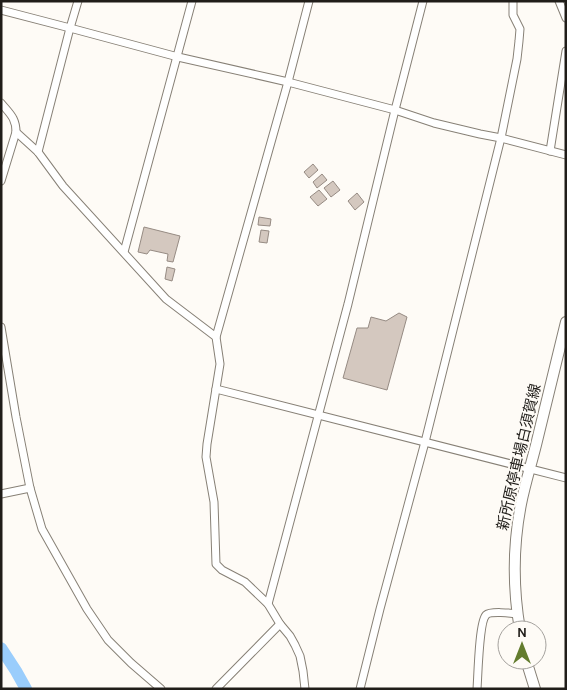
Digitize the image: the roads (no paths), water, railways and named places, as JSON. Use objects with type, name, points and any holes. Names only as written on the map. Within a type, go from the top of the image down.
[{"type":"main road","name":"新所原停車場白須賀線","points":[[518,620],[514,555],[516,530],[521,502],[566,322]]},
{"type":"main road","points":[[529,670],[535,689]]},
{"type":"street","points":[[38,152],[78,1]]},
{"type":"street","points":[[124,252],[192,1]]},
{"type":"street","points":[[305,689],[300,656],[290,636],[268,604],[245,582],[222,570],[216,564],[214,502],[206,457],[220,364],[216,337],[288,82],[308,1]]},
{"type":"street","points":[[268,604],[348,304],[423,1]]},
{"type":"street","points":[[360,689],[426,442],[501,138],[519,41],[520,29],[513,15],[513,1]]},
{"type":"street","points":[[559,1],[566,18]]},
{"type":"street","points":[[1,10],[178,58],[288,82],[444,125],[566,155]]},
{"type":"street","points":[[550,151],[566,51]]},
{"type":"street","points":[[1,103],[16,124],[16,132],[1,181]]},
{"type":"street","points":[[16,132],[38,152],[63,186],[166,299],[216,337]]},
{"type":"street","points":[[1,327],[30,488],[42,529],[87,609],[108,640],[161,689]]},
{"type":"street","points":[[216,389],[566,478]]},
{"type":"street","points":[[1,494],[30,488]]},
{"type":"street","points":[[477,689],[480,638],[486,615],[491,613],[517,614]]},
{"type":"street","points":[[216,689],[280,624]]},
{"type":"waterway","points":[[1,648],[26,689]]}]
